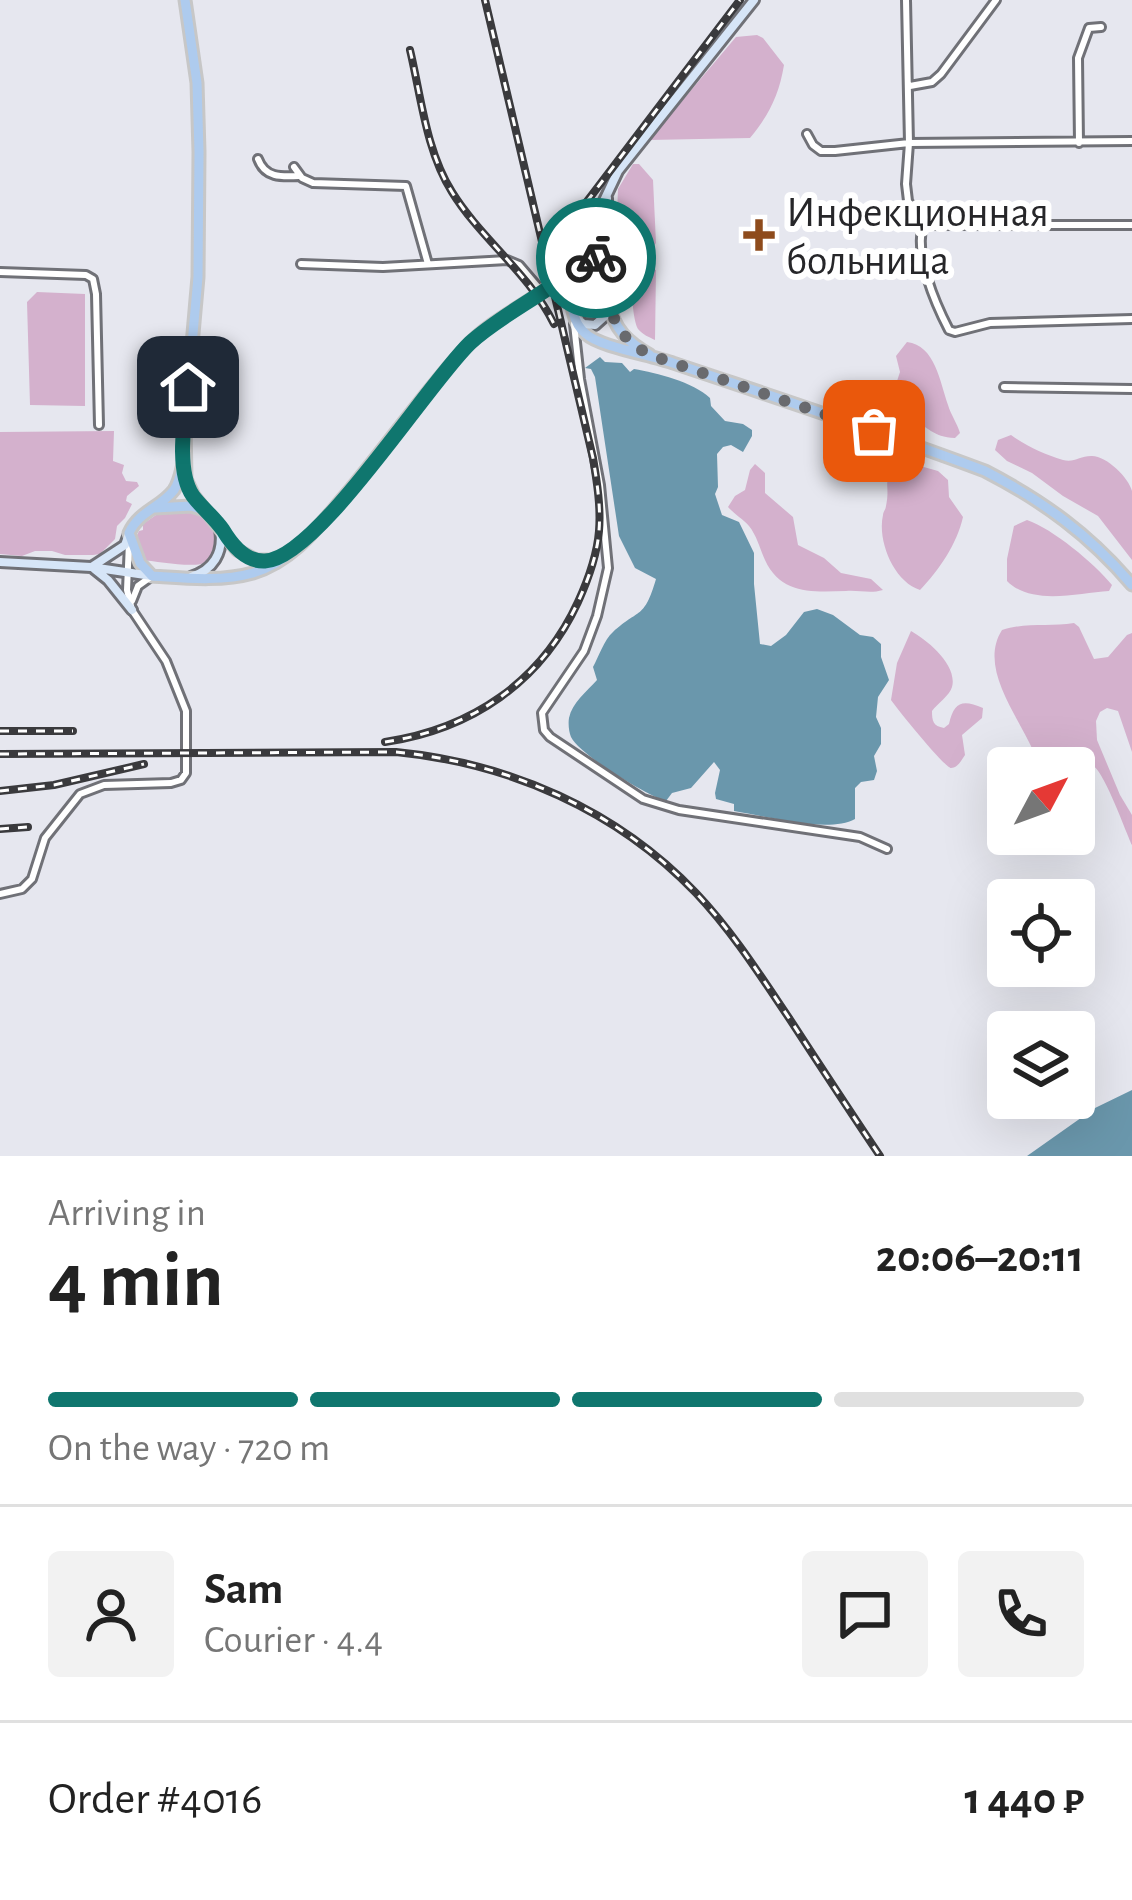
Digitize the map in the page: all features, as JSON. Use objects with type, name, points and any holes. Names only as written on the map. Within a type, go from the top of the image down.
[{"type":"main road","points":[[185,0],[197,83],[198,278],[184,460],[176,487],[139,516],[129,533],[140,563],[152,575],[222,578],[249,574],[272,566],[294,550],[468,345],[585,257],[602,262],[608,274],[609,303],[621,334],[650,355]]},
{"type":"main road","points":[[573,266],[572,314],[591,338],[986,471],[1059,513],[1132,585]]},
{"type":"main road","points":[[184,460],[188,486],[237,550],[256,560],[276,559],[294,550]]},
{"type":"main road","points":[[150,509],[191,506],[208,512]]},
{"type":"street","points":[[573,266],[608,190],[639,143],[754,0]]},
{"type":"street","points":[[906,0],[908,201],[923,225],[919,239],[922,261],[949,330],[990,323],[1132,319]]},
{"type":"street","points":[[910,86],[932,82],[996,0]]},
{"type":"street","points":[[1079,143],[1078,58],[1085,33],[1101,27]]},
{"type":"street","points":[[807,134],[821,151],[910,142],[1132,141]]},
{"type":"street","points":[[259,159],[263,169],[274,176],[296,171],[313,183],[406,186],[428,263]]},
{"type":"street","points":[[608,190],[608,274]]},
{"type":"street","points":[[923,225],[1132,225]]},
{"type":"street","points":[[301,264],[383,267],[507,260],[519,265],[542,292]]},
{"type":"street","points":[[0,272],[91,277],[96,294],[99,425]]},
{"type":"street","points":[[572,314],[584,324],[595,325],[607,315],[609,303]]},
{"type":"street","points":[[572,314],[600,485],[608,568],[591,634],[542,712],[544,730],[632,794],[666,808],[860,837],[887,849]]},
{"type":"street","points":[[1004,387],[1132,389]]},
{"type":"street","points":[[189,577],[204,572],[217,558],[219,524]]},
{"type":"street","points":[[92,567],[125,545],[129,533]]},
{"type":"street","points":[[129,533],[127,590],[132,610]]},
{"type":"street","points":[[0,562],[152,575]]},
{"type":"street","points":[[0,894],[22,889],[32,879],[45,838],[80,794],[104,785],[177,782],[186,773],[187,719],[161,651],[108,580],[92,567]]},
{"type":"street","points":[[132,610],[134,590],[152,575]]},
{"type":"shaded area","points":[[757,35],[784,65],[772,104],[750,138],[649,140],[736,37]]},
{"type":"shaded area","points":[[633,164],[639,164],[653,180],[656,243],[652,248],[625,248],[616,238],[618,189]]},
{"type":"shaded area","points":[[589,264],[598,270],[603,306],[598,318],[590,322],[582,318],[578,298],[580,271]]},
{"type":"shaded area","points":[[632,269],[656,270],[655,340],[638,329],[632,300]]},
{"type":"shaded area","points":[[37,292],[85,294],[85,406],[30,405],[27,302]]},
{"type":"shaded area","points":[[907,342],[924,350],[935,366],[960,433],[955,438],[936,434],[876,399],[880,390],[897,381],[896,356]]},
{"type":"shaded area","points":[[114,431],[113,461],[124,465],[126,481],[139,486],[127,496],[132,504],[117,526],[115,539],[93,555],[0,554],[0,432]]},
{"type":"shaded area","points":[[1011,435],[1063,460],[1097,457],[1122,474],[1132,491],[1132,560],[1098,516],[995,450],[998,440]]},
{"type":"shaded area","points":[[899,460],[938,471],[948,480],[949,497],[963,517],[946,556],[920,590],[895,570],[883,537],[888,478]]},
{"type":"shaded area","points":[[755,464],[765,473],[765,493],[793,517],[798,545],[841,573],[871,579],[883,590],[810,591],[780,580],[752,530],[728,507],[745,490]]},
{"type":"shaded area","points":[[186,512],[203,517],[215,529],[218,543],[213,557],[194,565],[140,560],[135,539],[143,530],[140,526],[156,515]]},
{"type":"shaded area","points":[[1027,520],[1084,557],[1112,585],[1109,591],[1042,596],[1007,581],[1014,526]]},
{"type":"shaded area","points":[[1074,623],[1094,659],[1108,657],[1132,633],[1132,752],[1118,711],[1107,708],[1096,721],[1097,740],[1132,815],[1132,845],[1095,768],[1095,747],[1031,747],[1005,697],[995,662],[996,646],[1002,630]]},
{"type":"shaded area","points":[[911,631],[940,654],[953,679],[951,690],[932,711],[935,724],[944,728],[949,724],[960,704],[983,708],[982,718],[962,735],[965,755],[953,768],[891,700],[897,663]]},
{"type":"water","points":[[600,357],[622,363],[630,372],[653,373],[694,387],[710,398],[725,421],[752,430],[743,452],[731,445],[717,454],[715,494],[722,515],[739,522],[754,553],[760,644],[771,646],[804,612],[817,609],[881,644],[889,680],[878,697],[881,744],[874,756],[877,771],[874,780],[855,788],[855,819],[813,824],[734,811],[734,804],[716,799],[720,770],[714,762],[691,788],[672,793],[666,801],[614,774],[571,737],[571,713],[597,680],[593,667],[604,644],[644,607],[656,579],[635,568],[619,536],[595,377],[585,368]]},
{"type":"water","points":[[1132,1090],[1132,1156],[1027,1156],[1079,1119],[1095,1119],[1095,1108]]},
{"type":"railway","points":[[385,742],[447,726],[475,713],[524,678],[563,630],[585,585],[598,540],[593,458],[485,0]]},
{"type":"railway","points":[[560,287],[568,245],[585,204],[740,0]]},
{"type":"railway","points":[[410,50],[430,141],[443,176],[464,209],[532,288],[554,324]]},
{"type":"railway","points":[[0,731],[73,731]]},
{"type":"railway","points":[[0,754],[396,752],[479,767],[559,795],[632,838],[696,893],[734,938],[880,1156]]},
{"type":"railway","points":[[0,791],[54,785],[144,764]]},
{"type":"railway","points":[[0,829],[28,827]]},
{"type":"way so far","points":[[596,258],[608,274],[609,303],[617,328],[637,347],[874,431]]},
{"type":"place","name":"Инфекционная больница","points":[[759,235]]},
{"type":"route","points":[[188,387],[184,470],[188,486],[237,550],[256,560],[276,559],[313,533],[468,345],[552,285],[574,263],[596,258]]}]
